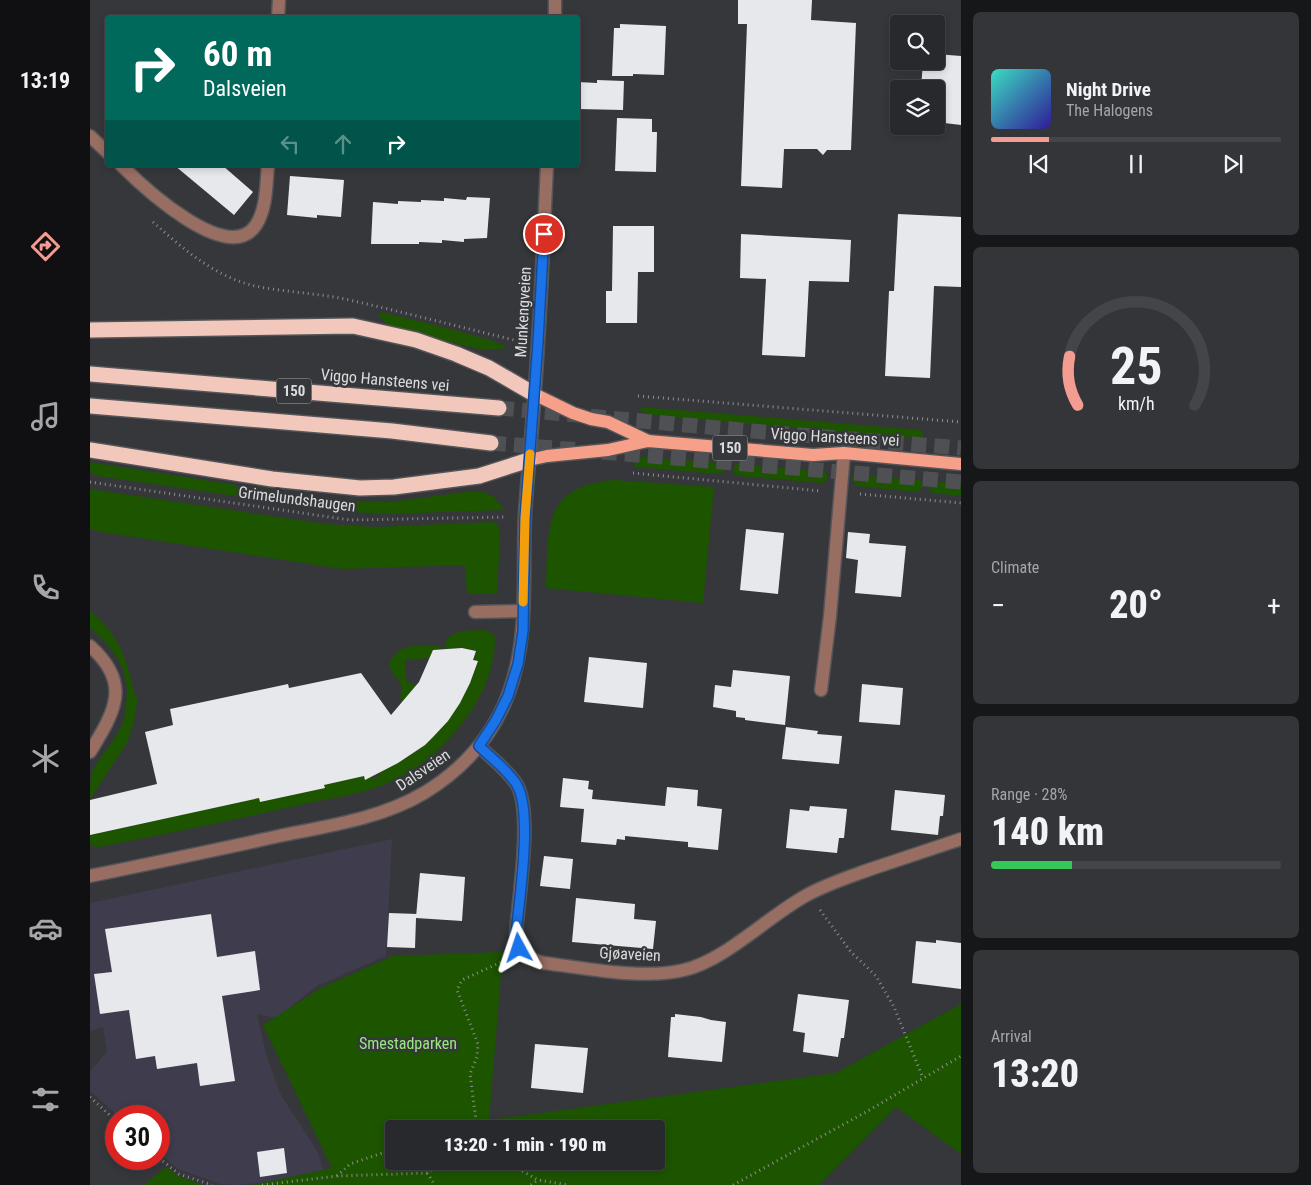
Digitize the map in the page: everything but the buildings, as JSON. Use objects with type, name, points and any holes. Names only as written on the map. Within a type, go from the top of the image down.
[{"type":"highway","points":[[90,330],[353,326],[416,340],[456,354],[489,368],[534,394]]},
{"type":"highway","name":"Viggo Hansteens vei","points":[[90,374],[390,397],[498,408]]},
{"type":"highway","name":"150","points":[[90,406],[344,427],[491,442]]},
{"type":"highway","points":[[90,450],[272,479],[360,488],[394,488],[479,476],[529,460]]},
{"type":"main road","name":"Viggo Hansteens vei","points":[[534,394],[573,413],[608,422],[648,441]]},
{"type":"main road","name":"Viggo Hansteens vei","points":[[529,460],[547,456],[608,450],[648,441],[813,455],[844,454],[961,464]]},
{"type":"street","points":[[278,15],[279,0]]},
{"type":"street","points":[[554,15],[556,0]]},
{"type":"street","points":[[90,136],[105,149]]},
{"type":"street","points":[[122,167],[185,218],[202,229],[230,237],[251,231],[256,225],[264,205],[268,167]]},
{"type":"street","name":"Munkengveien","points":[[532,430],[547,167]]},
{"type":"street","name":"Dalsveien","points":[[90,876],[347,822],[397,807],[424,793],[464,763],[479,746],[501,712],[513,680],[520,650],[523,611],[525,518],[532,430]]},
{"type":"street","points":[[821,690],[830,616],[844,454]]},
{"type":"street","points":[[475,612],[523,611]]},
{"type":"street","points":[[90,646],[106,662],[113,675],[116,699],[111,715],[90,752]]},
{"type":"street","points":[[479,746],[508,774],[517,785],[521,797],[525,827],[516,934],[522,953]]},
{"type":"street","name":"Gjøaveien","points":[[522,953],[535,961],[544,963],[601,970],[643,974],[684,970],[702,964],[723,952],[808,894],[839,880],[961,839]]},
{"type":"path","points":[[150,219],[175,241],[210,267],[253,285],[342,299],[520,341]]},
{"type":"path","points":[[638,396],[961,422]]},
{"type":"path","points":[[633,473],[961,503]]},
{"type":"path","name":"Grimelundshaugen","points":[[90,482],[350,520],[502,517]]},
{"type":"path","points":[[808,894],[851,952],[876,976],[894,1007],[923,1078]]},
{"type":"path","points":[[476,1120],[470,1074],[477,1058],[478,1044],[457,990],[462,980],[522,953]]},
{"type":"path","points":[[733,1185],[961,1056]]},
{"type":"path","points":[[90,1098],[105,1111]]},
{"type":"path","points":[[337,1176],[350,1164],[385,1152]]},
{"type":"path","points":[[170,1167],[179,1174],[212,1185]]},
{"type":"path","points":[[262,1185],[337,1176],[427,1173],[431,1170]]},
{"type":"path","points":[[521,1170],[538,1180],[568,1185]]},
{"type":"path","points":[[427,1173],[436,1185]]},
{"type":"path","points":[[530,1185],[538,1180]]},
{"type":"shaded area","points":[[392,839],[386,956],[317,986],[276,1018],[257,1014],[266,1054],[280,1093],[317,1151],[324,1171],[277,1181],[239,1185],[220,1184],[178,1169],[170,1162],[170,1105],[106,1105],[90,1091],[90,1072],[107,1051],[103,1027],[90,1031],[90,903]]},
{"type":"green space","points":[[380,312],[494,341],[509,348],[487,350],[473,348],[388,325],[379,316]]},
{"type":"green space","points":[[640,407],[922,430],[923,438],[646,414],[641,411]]},
{"type":"green space","points":[[637,457],[722,463],[724,464],[725,471],[719,474],[636,467],[633,462]]},
{"type":"green space","points":[[90,462],[298,495],[359,501],[391,502],[465,492],[482,492],[493,496],[505,510],[385,514],[338,511],[98,476],[90,472]]},
{"type":"green space","points":[[737,464],[825,472],[828,480],[822,483],[738,476],[734,474],[733,468]]},
{"type":"green space","points":[[855,475],[919,480],[922,482],[923,488],[916,492],[857,486],[852,480],[852,477]]},
{"type":"green space","points":[[615,480],[714,487],[703,603],[546,588],[549,529],[554,514],[562,501],[574,491],[591,484]]},
{"type":"green space","points":[[932,482],[961,483],[961,496],[932,493],[928,488]]},
{"type":"green space","points":[[90,489],[325,524],[375,527],[493,522],[498,525],[500,534],[497,594],[467,594],[465,565],[342,569],[101,532],[90,529]]},
{"type":"green space","points":[[90,611],[109,629],[121,649],[135,696],[138,696],[134,722],[127,743],[90,799],[91,776],[97,763],[122,724],[125,716],[127,692],[126,681],[119,661],[107,644],[90,628]]},
{"type":"green space","points":[[485,630],[495,637],[493,659],[487,680],[477,701],[449,739],[414,769],[395,780],[372,789],[348,795],[200,827],[99,847],[90,845],[90,835],[259,798],[260,802],[324,788],[324,785],[364,776],[365,779],[380,776],[379,772],[397,764],[428,742],[453,713],[463,697],[478,661],[473,660],[476,651],[462,648],[453,648],[452,651],[445,649],[449,637],[459,632]]},
{"type":"green space","points":[[439,645],[440,650],[433,649],[431,658],[405,660],[406,680],[416,686],[403,701],[400,698],[400,682],[393,674],[389,664],[393,657],[398,652],[410,647]]},
{"type":"green space","name":"Smestadparken","points":[[503,952],[489,1120],[836,1073],[961,1004],[961,1154],[896,1107],[819,1185],[252,1185],[332,1168],[263,1025],[321,988],[393,956]]},
{"type":"green space","points":[[162,1170],[170,1170],[180,1177],[203,1185],[144,1185]]},
{"type":"tunnel","points":[[499,408],[961,448]]},
{"type":"tunnel","points":[[491,443],[580,450]]},
{"type":"tunnel","points":[[602,452],[961,482]]},
{"type":"slow traffic","points":[[523,602],[525,518],[530,454]]},
{"type":"route","points":[[519,948],[516,934],[525,827],[524,810],[517,785],[479,746],[501,712],[508,696],[518,664],[523,631],[525,518],[544,234]]}]
